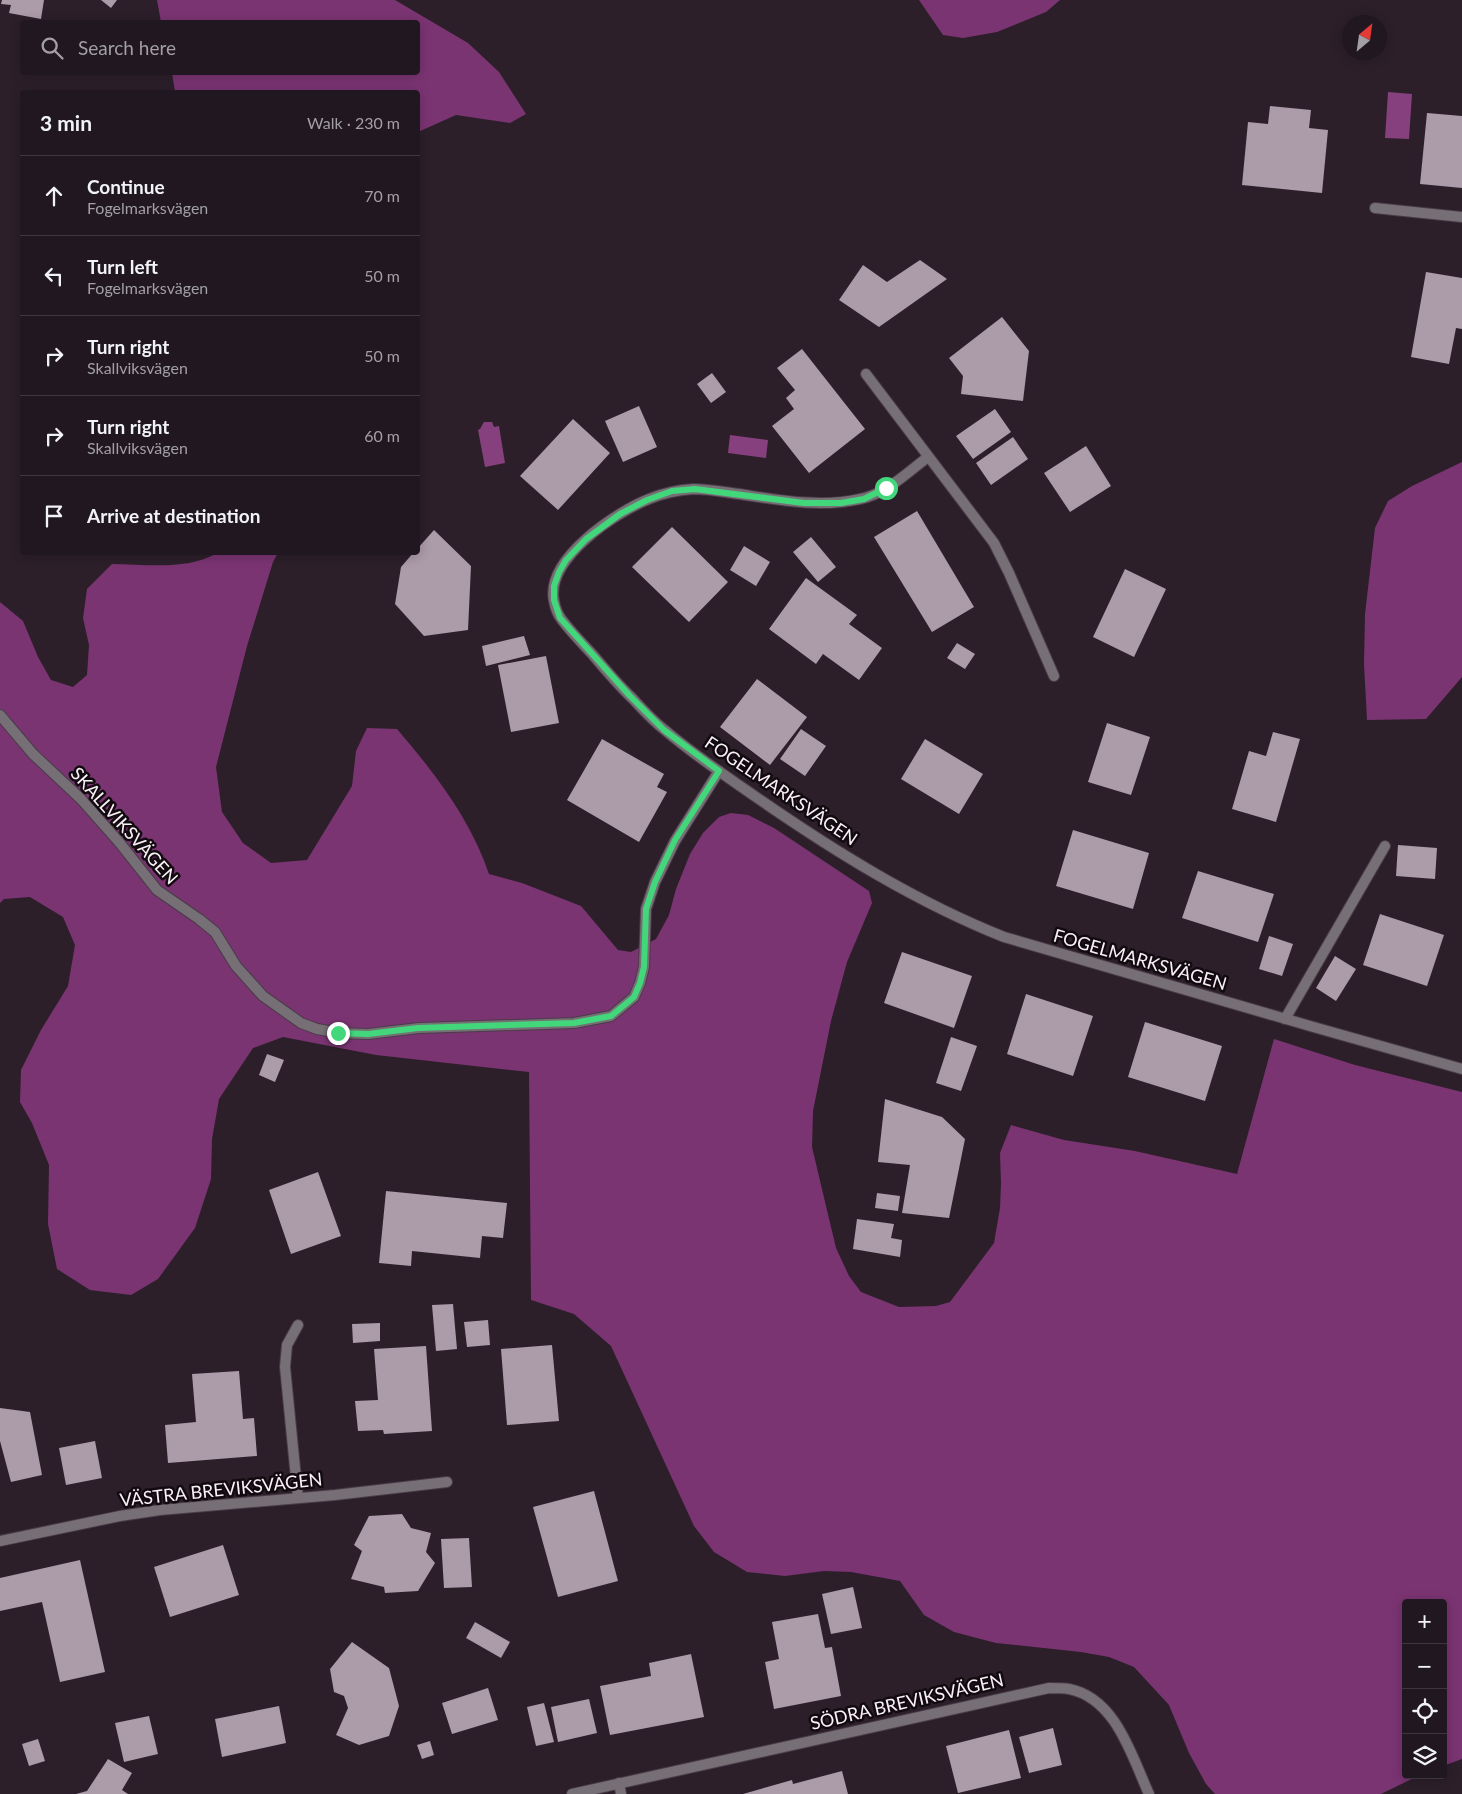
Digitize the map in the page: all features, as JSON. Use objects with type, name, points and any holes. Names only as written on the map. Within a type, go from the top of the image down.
[{"type":"street","points":[[1375,208],[1462,217]]},
{"type":"street","points":[[866,374],[994,543],[1054,676]]},
{"type":"street","name":"FOGELMARKSVÄGEN","points":[[928,457],[886,488],[864,499],[841,503],[804,503],[695,489],[672,491],[647,500],[620,514],[586,539],[566,560],[554,586],[554,600],[560,618],[630,696],[664,730],[719,771],[795,824],[859,864],[968,922],[1004,937],[1462,1069]]},
{"type":"street","name":"SKALLVIKSVÄGEN","points":[[0,715],[33,754],[81,799],[119,842],[157,890],[215,932],[236,966],[263,996],[301,1023],[338,1033],[368,1034],[428,1028],[574,1023],[611,1016],[634,997],[640,983],[644,967],[646,909],[655,882],[675,840],[719,771]]},
{"type":"street","points":[[1285,1019],[1385,846]]},
{"type":"street","points":[[298,1324],[287,1345],[285,1367],[298,1498]]},
{"type":"street","name":"VÄSTRA BREVIKSVÄGEN","points":[[0,1541],[110,1518],[160,1510],[447,1482]]},
{"type":"street","name":"SÖDRA BREVIKSVÄGEN","points":[[572,1794],[1050,1688],[1070,1689],[1090,1697],[1105,1710],[1119,1728],[1149,1794]]},
{"type":"street","points":[[619,1783],[621,1794]]},
{"type":"shaded area","points":[[157,0],[395,0],[468,43],[499,72],[526,114],[510,123],[456,115],[420,131],[420,90],[175,90],[172,75],[420,75],[420,20],[161,20]]},
{"type":"shaded area","points":[[919,0],[1060,0],[1046,12],[997,32],[963,38],[943,35]]},
{"type":"shaded area","points":[[1388,92],[1412,94],[1409,139],[1385,138]]},
{"type":"shaded area","points":[[484,422],[492,422],[494,427],[499,426],[505,463],[485,467],[478,430]]},
{"type":"shaded area","points":[[730,435],[768,440],[766,458],[728,453]]},
{"type":"shaded area","points":[[1462,462],[1462,677],[1426,719],[1367,720],[1364,664],[1365,614],[1375,528],[1388,501],[1412,486]]},
{"type":"shaded area","points":[[213,555],[277,555],[273,562],[247,646],[216,767],[222,812],[243,843],[271,863],[307,860],[352,786],[356,751],[367,728],[397,729],[450,797],[472,835],[489,874],[522,883],[581,906],[618,950],[631,952],[656,939],[669,915],[676,889],[690,854],[703,833],[719,817],[731,813],[748,815],[774,828],[869,891],[872,903],[847,962],[831,1021],[813,1111],[812,1147],[836,1248],[849,1276],[861,1292],[899,1307],[936,1306],[950,1302],[994,1243],[1000,1208],[1000,1153],[1011,1125],[1064,1140],[1135,1151],[1237,1174],[1274,1039],[1355,1065],[1462,1092],[1462,1759],[1447,1765],[1447,1599],[1402,1599],[1402,1779],[1412,1779],[1381,1794],[1215,1794],[1206,1784],[1189,1753],[1169,1705],[1134,1667],[1109,1657],[1081,1652],[996,1643],[954,1632],[924,1615],[900,1581],[851,1572],[824,1571],[785,1576],[747,1572],[714,1552],[694,1526],[611,1346],[574,1314],[531,1300],[529,1072],[376,1055],[283,1037],[253,1048],[219,1099],[212,1139],[211,1179],[195,1228],[158,1279],[131,1295],[90,1290],[57,1269],[48,1224],[49,1165],[32,1123],[20,1102],[21,1070],[41,1030],[68,986],[75,945],[63,917],[30,897],[4,899],[0,903],[0,602],[23,621],[38,657],[51,680],[73,687],[87,675],[89,645],[83,618],[87,589],[112,564],[166,565],[192,562]]},
{"type":"building","points":[[2,0],[44,0],[41,19],[9,13],[11,5],[1,4]]},
{"type":"building","points":[[101,0],[117,0],[111,8]]},
{"type":"building","points":[[1270,106],[1311,110],[1309,128],[1328,130],[1322,193],[1242,185],[1248,122],[1268,124]]},
{"type":"building","points":[[1427,113],[1462,116],[1462,188],[1420,184]]},
{"type":"building","points":[[920,260],[947,279],[879,327],[839,300],[863,265],[887,282]]},
{"type":"building","points":[[1426,272],[1462,278],[1462,329],[1456,328],[1449,364],[1411,357]]},
{"type":"building","points":[[1002,317],[1029,351],[1023,401],[961,394],[963,376],[949,358]]},
{"type":"building","points":[[802,349],[865,429],[809,473],[772,426],[794,409],[786,398],[795,390],[777,368]]},
{"type":"building","points":[[712,373],[726,392],[711,403],[697,384]]},
{"type":"building","points":[[639,406],[657,447],[623,462],[605,421]]},
{"type":"building","points":[[995,409],[1011,432],[973,459],[956,436]]},
{"type":"building","points":[[573,419],[610,453],[558,510],[520,476]]},
{"type":"building","points":[[1013,437],[1028,459],[991,485],[976,463]]},
{"type":"building","points":[[1086,446],[1111,486],[1070,512],[1044,473]]},
{"type":"building","points":[[917,511],[974,607],[932,632],[874,537]]},
{"type":"building","points":[[672,527],[728,582],[689,622],[632,567]]},
{"type":"building","points":[[434,530],[471,566],[468,630],[424,636],[395,604],[401,567],[411,555],[420,555],[420,546]]},
{"type":"building","points":[[811,537],[836,567],[818,582],[793,552]]},
{"type":"building","points":[[744,546],[770,562],[756,586],[730,570]]},
{"type":"building","points":[[1125,569],[1166,589],[1134,657],[1093,637]]},
{"type":"building","points":[[806,578],[857,615],[849,624],[882,648],[859,680],[823,654],[816,664],[769,629]]},
{"type":"building","points":[[524,636],[530,655],[486,666],[482,646]]},
{"type":"building","points":[[957,643],[975,654],[965,669],[947,658]]},
{"type":"building","points":[[546,656],[559,723],[511,732],[498,665]]},
{"type":"building","points":[[757,679],[807,717],[770,765],[720,727]]},
{"type":"building","points":[[1107,723],[1150,737],[1131,795],[1088,782]]},
{"type":"building","points":[[801,729],[826,746],[805,776],[780,759]]},
{"type":"building","points":[[1273,732],[1300,739],[1276,822],[1232,809],[1249,751],[1266,756]]},
{"type":"building","points":[[602,739],[664,774],[657,787],[667,792],[639,842],[567,800]]},
{"type":"building","points":[[925,739],[983,774],[959,814],[901,779]]},
{"type":"building","points":[[1073,830],[1149,853],[1133,909],[1056,886]]},
{"type":"building","points":[[1398,845],[1437,848],[1435,879],[1396,876]]},
{"type":"building","points":[[1198,871],[1274,894],[1258,942],[1182,918]]},
{"type":"building","points":[[1380,914],[1444,935],[1427,986],[1363,965]]},
{"type":"building","points":[[1269,936],[1293,944],[1282,976],[1259,969]]},
{"type":"building","points":[[902,952],[972,976],[954,1028],[884,1003]]},
{"type":"building","points":[[1335,956],[1356,969],[1336,1001],[1316,988]]},
{"type":"building","points":[[1026,994],[1093,1016],[1073,1076],[1007,1054]]},
{"type":"building","points":[[1145,1022],[1222,1046],[1205,1101],[1128,1077]]},
{"type":"building","points":[[951,1037],[977,1046],[961,1091],[936,1083]]},
{"type":"building","points":[[267,1054],[284,1060],[275,1082],[259,1075]]},
{"type":"building","points":[[885,1099],[942,1117],[965,1139],[949,1218],[902,1213],[910,1165],[878,1162]]},
{"type":"building","points":[[318,1172],[341,1236],[291,1254],[269,1190]]},
{"type":"building","points":[[386,1191],[507,1203],[503,1238],[482,1236],[480,1258],[412,1251],[411,1266],[379,1263]]},
{"type":"building","points":[[877,1193],[900,1196],[898,1211],[875,1208]]},
{"type":"building","points":[[857,1219],[894,1224],[891,1238],[902,1240],[900,1257],[853,1249]]},
{"type":"building","points":[[453,1304],[457,1349],[436,1351],[432,1305]]},
{"type":"building","points":[[488,1320],[490,1345],[467,1347],[464,1322]]},
{"type":"building","points":[[380,1323],[380,1341],[353,1343],[352,1324]]},
{"type":"building","points":[[552,1345],[559,1421],[507,1425],[501,1349]]},
{"type":"building","points":[[426,1346],[432,1431],[384,1434],[383,1430],[358,1431],[355,1401],[378,1400],[374,1349]]},
{"type":"building","points":[[239,1371],[243,1419],[254,1418],[257,1456],[168,1463],[165,1425],[196,1422],[192,1374]]},
{"type":"building","points":[[0,1408],[30,1412],[42,1475],[11,1482],[0,1441]]},
{"type":"building","points":[[95,1441],[102,1478],[66,1485],[59,1448]]},
{"type":"building","points":[[594,1491],[618,1581],[558,1597],[533,1507]]},
{"type":"building","points":[[402,1514],[411,1528],[431,1533],[426,1552],[435,1563],[418,1591],[385,1593],[384,1587],[351,1579],[362,1551],[354,1545],[369,1516]]},
{"type":"building","points":[[469,1538],[472,1587],[444,1588],[441,1539]]},
{"type":"building","points":[[223,1545],[239,1595],[170,1617],[154,1567]]},
{"type":"building","points":[[80,1560],[105,1672],[60,1682],[42,1602],[0,1611],[0,1578]]},
{"type":"building","points":[[853,1587],[862,1628],[831,1634],[822,1594]]},
{"type":"building","points":[[818,1614],[825,1648],[832,1647],[841,1696],[774,1709],[765,1662],[779,1659],[772,1622]]},
{"type":"building","points":[[475,1622],[510,1642],[501,1658],[466,1638]]},
{"type":"building","points":[[352,1642],[389,1668],[399,1706],[389,1736],[359,1745],[336,1735],[348,1708],[344,1696],[334,1692],[330,1669]]},
{"type":"building","points":[[691,1654],[704,1717],[610,1735],[600,1686],[651,1676],[649,1663]]},
{"type":"building","points":[[488,1688],[498,1720],[452,1734],[442,1703]]},
{"type":"building","points":[[589,1699],[597,1733],[558,1742],[551,1707]]},
{"type":"building","points":[[544,1703],[554,1742],[536,1746],[527,1707]]},
{"type":"building","points":[[279,1706],[286,1743],[222,1757],[215,1719]]},
{"type":"building","points":[[149,1716],[158,1754],[124,1762],[115,1723]]},
{"type":"building","points":[[1053,1728],[1062,1765],[1029,1773],[1019,1737]]},
{"type":"building","points":[[1009,1730],[1021,1778],[958,1793],[946,1746]]},
{"type":"building","points":[[38,1739],[45,1761],[29,1766],[22,1744]]},
{"type":"building","points":[[430,1741],[434,1755],[422,1759],[417,1745]]},
{"type":"building","points":[[108,1759],[132,1773],[122,1790],[128,1794],[76,1794],[87,1791]]},
{"type":"building","points":[[842,1771],[848,1794],[743,1794],[792,1780],[793,1784]]},
{"type":"route","points":[[338,1033],[368,1034],[418,1028],[574,1023],[611,1016],[626,1006],[634,997],[644,967],[646,909],[655,882],[675,840],[719,771],[664,730],[630,696],[560,618],[554,600],[554,586],[559,572],[566,560],[586,539],[620,514],[647,500],[672,491],[695,489],[804,503],[841,503],[864,499],[886,488]]}]
